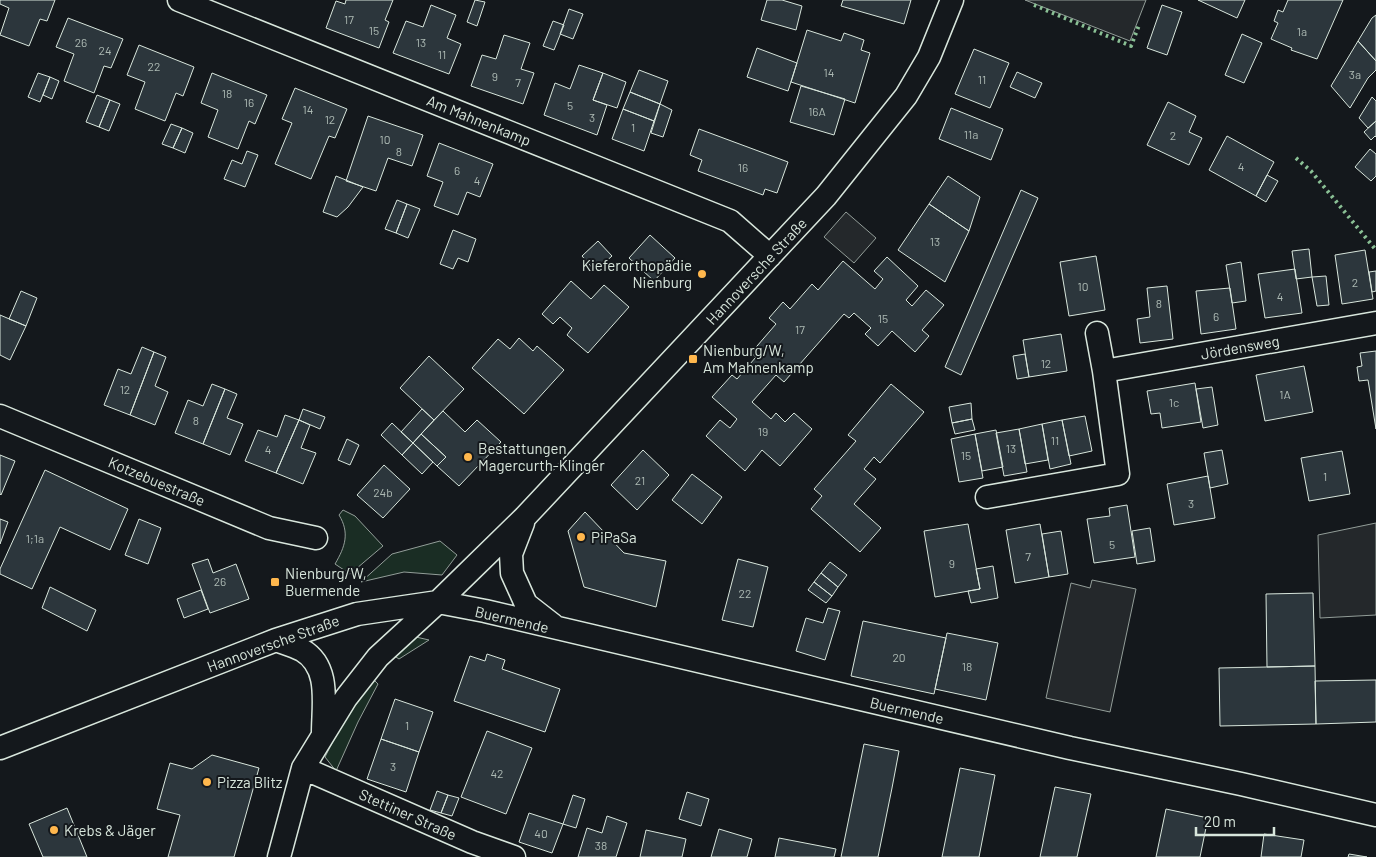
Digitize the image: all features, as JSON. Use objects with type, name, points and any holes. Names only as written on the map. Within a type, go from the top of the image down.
[{"type":"street","name":"Am Mahnenkamp","points":[[179,0],[730,221],[770,256]]},
{"type":"street","name":"Hannoversche Straße","points":[[0,748],[276,640],[357,614],[438,602],[525,517],[826,196],[906,96],[929,57],[952,0]]},
{"type":"street","name":"Jördensweg","points":[[1104,371],[1376,323]]},
{"type":"street","points":[[987,497],[1118,474],[1097,332]]},
{"type":"street","name":"Kotzebuestraße","points":[[0,416],[269,528],[316,538]]},
{"type":"street","name":"Hannoversche Straße","points":[[525,517],[511,554],[512,573],[526,604],[558,630]]},
{"type":"street","points":[[279,857],[303,768],[323,733],[346,698],[378,657],[438,602]]},
{"type":"street","name":"Buermende","points":[[438,602],[1070,748],[1376,815]]},
{"type":"street","points":[[276,640],[302,651],[318,665],[323,680],[323,733]]},
{"type":"street","name":"Stettiner Straße","points":[[303,768],[472,842],[514,857]]},
{"type":"green space","points":[[343,510],[355,516],[383,546],[350,574],[335,564],[345,540],[344,528],[339,515]]},
{"type":"green space","points":[[440,541],[457,555],[442,575],[404,572],[361,582],[392,554]]},
{"type":"green space","points":[[416,637],[429,640],[399,659],[393,655]]},
{"type":"green space","points":[[372,678],[378,684],[336,771],[325,757],[343,721]]},
{"type":"shaded area","points":[[1025,0],[1146,0],[1130,41]]},
{"type":"shaded area","points":[[846,212],[876,238],[854,263],[824,237]]},
{"type":"shaded area","points":[[1376,523],[1376,615],[1320,618],[1318,535]]},
{"type":"shaded area","points":[[1092,580],[1136,589],[1110,712],[1046,698],[1071,583],[1090,588]]},
{"type":"building","points":[[0,0],[55,0],[47,21],[40,19],[29,46],[0,35],[9,8],[0,4]]},
{"type":"building","points":[[346,0],[393,0],[385,20],[389,22],[379,48],[326,28],[336,1],[345,4]]},
{"type":"building","points":[[475,0],[485,2],[477,26],[467,22]]},
{"type":"building","points":[[767,0],[782,0],[802,6],[796,30],[761,20]]},
{"type":"building","points":[[843,0],[911,0],[904,24],[841,6]]},
{"type":"building","points":[[1198,0],[1245,0],[1237,18]]},
{"type":"building","points":[[1288,0],[1343,0],[1317,59],[1291,50],[1292,48],[1271,39],[1278,23],[1274,21],[1278,10],[1283,12]]},
{"type":"building","points":[[431,5],[456,15],[447,38],[461,44],[449,74],[393,53],[406,21],[423,27]]},
{"type":"building","points":[[1162,5],[1182,12],[1167,55],[1147,48]]},
{"type":"building","points":[[569,9],[583,14],[573,39],[560,34]]},
{"type":"building","points":[[1376,15],[1376,61],[1358,41],[1372,18]]},
{"type":"building","points":[[68,18],[123,39],[111,68],[104,66],[94,93],[64,81],[74,54],[56,47]]},
{"type":"building","points":[[553,21],[564,25],[554,50],[543,46]]},
{"type":"building","points":[[807,30],[841,41],[844,33],[864,40],[861,50],[870,53],[855,103],[791,82]]},
{"type":"building","points":[[1242,34],[1262,43],[1244,83],[1225,75]]},
{"type":"building","points":[[504,35],[530,43],[521,69],[534,73],[523,104],[471,86],[482,55],[496,59]]},
{"type":"building","points":[[1358,41],[1376,61],[1376,70],[1368,78],[1350,108],[1331,86]]},
{"type":"building","points":[[139,45],[194,67],[183,96],[176,93],[165,121],[135,109],[145,82],[127,75]]},
{"type":"building","points":[[757,48],[797,63],[788,91],[747,77]]},
{"type":"building","points":[[974,49],[1009,63],[990,108],[955,94]]},
{"type":"building","points":[[579,65],[603,73],[593,100],[607,105],[597,135],[544,115],[555,83],[570,89]]},
{"type":"building","points":[[639,70],[668,81],[660,104],[630,92]]},
{"type":"building","points":[[1017,72],[1042,83],[1035,98],[1010,87]]},
{"type":"building","points":[[38,73],[50,77],[40,102],[28,97]]},
{"type":"building","points":[[212,73],[267,95],[255,124],[249,121],[238,149],[208,137],[218,110],[201,103]]},
{"type":"building","points":[[603,73],[626,82],[617,108],[593,100]]},
{"type":"building","points":[[50,77],[59,81],[52,99],[43,95]]},
{"type":"building","points":[[801,86],[845,99],[834,135],[790,122]]},
{"type":"building","points":[[295,88],[347,109],[335,138],[329,136],[311,179],[275,164],[292,123],[282,119]]},
{"type":"building","points":[[630,92],[660,104],[654,121],[623,109]]},
{"type":"building","points":[[97,95],[110,100],[99,127],[86,122]]},
{"type":"building","points":[[1372,97],[1376,101],[1376,121],[1368,128],[1359,118]]},
{"type":"building","points":[[110,100],[120,104],[109,131],[99,127]]},
{"type":"building","points":[[1168,102],[1196,116],[1189,132],[1202,138],[1189,165],[1147,145]]},
{"type":"building","points":[[660,104],[672,110],[663,137],[651,133]]},
{"type":"building","points":[[951,108],[1003,129],[991,160],[939,139]]},
{"type":"building","points":[[623,109],[654,121],[644,151],[612,139]]},
{"type":"building","points":[[368,116],[423,135],[412,166],[388,158],[376,191],[346,181]]},
{"type":"building","points":[[1376,121],[1376,137],[1371,140],[1364,132]]},
{"type":"building","points":[[171,124],[182,128],[173,148],[162,144]]},
{"type":"building","points":[[182,128],[193,133],[185,153],[173,148]]},
{"type":"building","points":[[699,129],[788,162],[777,193],[765,189],[763,195],[698,171],[702,160],[690,155]]},
{"type":"building","points":[[1227,136],[1274,162],[1256,196],[1209,170]]},
{"type":"building","points":[[439,143],[493,164],[480,197],[467,192],[458,215],[434,206],[443,182],[427,176]]},
{"type":"building","points":[[1370,149],[1376,154],[1376,176],[1371,181],[1355,167]]},
{"type":"building","points":[[247,151],[258,155],[245,187],[224,179],[232,160],[242,164]]},
{"type":"building","points":[[1267,175],[1278,181],[1266,202],[1256,196]]},
{"type":"building","points":[[336,176],[363,187],[348,207],[337,217],[323,212]]},
{"type":"building","points":[[948,176],[980,197],[969,231],[929,204]]},
{"type":"building","points":[[1021,190],[1038,198],[961,375],[945,367]]},
{"type":"building","points":[[397,200],[407,204],[396,233],[385,229]]},
{"type":"building","points":[[407,204],[420,209],[408,238],[396,233]]},
{"type":"building","points":[[929,204],[969,231],[945,282],[898,250]]},
{"type":"building","points":[[453,230],[476,239],[468,262],[458,258],[453,269],[440,264]]},
{"type":"building","points":[[650,235],[675,258],[654,281],[629,258]]},
{"type":"building","points":[[598,241],[612,256],[595,271],[582,256]]},
{"type":"building","points":[[1309,249],[1312,277],[1296,279],[1292,251]]},
{"type":"building","points":[[1365,250],[1373,299],[1342,304],[1335,255]]},
{"type":"building","points":[[1096,256],[1105,310],[1069,316],[1060,262]]},
{"type":"building","points":[[887,257],[918,286],[906,300],[912,306],[926,290],[944,305],[922,330],[929,336],[915,352],[892,331],[878,346],[865,334],[871,328],[854,313],[849,318],[844,314],[784,382],[776,375],[752,402],[771,419],[776,413],[785,422],[794,413],[812,429],[780,466],[762,450],[745,471],[706,436],[720,420],[730,428],[737,419],[712,397],[732,375],[737,379],[756,357],[751,353],[776,324],[769,318],[783,302],[790,309],[812,284],[818,290],[843,261],[875,289],[883,279],[874,271]]},
{"type":"building","points":[[1241,262],[1246,301],[1232,303],[1226,265]]},
{"type":"building","points":[[1295,269],[1302,313],[1265,318],[1258,274]]},
{"type":"building","points":[[1376,271],[1376,291],[1372,292],[1369,272]]},
{"type":"building","points":[[1326,276],[1329,305],[1317,306],[1312,277]]},
{"type":"building","points":[[571,281],[591,299],[604,285],[629,307],[588,353],[567,335],[572,328],[560,317],[553,324],[542,314]]},
{"type":"building","points":[[1167,286],[1173,339],[1140,343],[1137,319],[1150,317],[1147,288]]},
{"type":"building","points":[[1230,288],[1236,329],[1201,334],[1196,291]]},
{"type":"building","points":[[21,291],[37,298],[26,326],[9,319]]},
{"type":"building","points":[[0,315],[26,326],[10,360],[0,355]]},
{"type":"building","points":[[1061,334],[1067,371],[1029,377],[1023,340]]},
{"type":"building","points":[[519,338],[533,351],[537,346],[564,370],[524,414],[472,368],[498,339],[510,349]]},
{"type":"building","points":[[142,347],[154,352],[130,415],[104,405],[118,369],[131,374]]},
{"type":"building","points":[[1376,351],[1376,429],[1368,380],[1359,381],[1357,367],[1362,366],[1360,353]]},
{"type":"building","points":[[154,352],[166,357],[155,386],[168,392],[155,425],[130,415]]},
{"type":"building","points":[[1025,354],[1029,377],[1017,379],[1013,356]]},
{"type":"building","points":[[429,356],[464,389],[434,420],[400,388]]},
{"type":"building","points":[[1304,366],[1313,412],[1265,421],[1256,375]]},
{"type":"building","points":[[1195,383],[1201,422],[1162,428],[1160,413],[1151,414],[1147,391]]},
{"type":"building","points":[[212,384],[225,389],[203,444],[175,433],[188,400],[203,406]]},
{"type":"building","points":[[891,384],[924,412],[880,463],[874,457],[864,469],[876,479],[854,504],[881,528],[860,552],[811,509],[822,496],[814,489],[856,441],[848,435]]},
{"type":"building","points":[[1212,387],[1218,425],[1203,428],[1196,389]]},
{"type":"building","points":[[225,389],[237,394],[227,418],[243,424],[230,455],[203,444]]},
{"type":"building","points":[[971,403],[972,419],[952,423],[949,407]]},
{"type":"building","points":[[303,409],[325,417],[320,429],[299,420]]},
{"type":"building","points":[[422,409],[434,420],[413,443],[401,432]]},
{"type":"building","points":[[443,411],[465,432],[477,420],[501,442],[459,486],[437,466],[446,457],[421,434]]},
{"type":"building","points":[[285,415],[299,420],[276,473],[245,461],[258,430],[277,437]]},
{"type":"building","points":[[1085,416],[1092,451],[1069,456],[1062,420]]},
{"type":"building","points":[[972,419],[975,430],[955,434],[952,423]]},
{"type":"building","points":[[299,420],[310,425],[301,448],[316,453],[303,484],[276,473]]},
{"type":"building","points":[[1062,420],[1071,464],[1050,469],[1042,424]]},
{"type":"building","points":[[392,423],[413,443],[402,455],[381,435]]},
{"type":"building","points":[[1042,424],[1048,460],[1025,464],[1019,429]]},
{"type":"building","points":[[1019,429],[1027,472],[1004,476],[996,433]]},
{"type":"building","points":[[996,430],[1003,467],[982,471],[975,434]]},
{"type":"building","points":[[421,434],[446,457],[437,466],[413,443]]},
{"type":"building","points":[[975,434],[983,478],[959,482],[951,439]]},
{"type":"building","points":[[347,439],[359,445],[350,465],[338,460]]},
{"type":"building","points":[[413,443],[433,462],[422,474],[402,455]]},
{"type":"building","points":[[643,450],[669,475],[637,510],[611,485]]},
{"type":"building","points":[[1222,450],[1228,484],[1210,488],[1204,453]]},
{"type":"building","points":[[1342,451],[1350,494],[1309,501],[1301,458]]},
{"type":"building","points":[[0,455],[15,461],[1,495],[0,494]]},
{"type":"building","points":[[384,465],[410,489],[383,518],[357,495]]},
{"type":"building","points":[[45,470],[128,509],[110,550],[60,527],[32,589],[0,574],[0,569]]},
{"type":"building","points":[[692,474],[722,497],[702,524],[672,500]]},
{"type":"building","points":[[1208,476],[1215,518],[1174,525],[1167,484]]},
{"type":"building","points":[[1127,505],[1135,557],[1094,563],[1087,519],[1110,516],[1109,508]]},
{"type":"building","points":[[585,512],[624,553],[666,561],[656,607],[584,587],[568,531]]},
{"type":"building","points":[[0,519],[8,522],[0,544]]},
{"type":"building","points":[[139,519],[161,528],[148,564],[125,555]]},
{"type":"building","points":[[968,524],[980,589],[935,597],[924,531]]},
{"type":"building","points":[[1040,524],[1049,577],[1015,583],[1006,530]]},
{"type":"building","points":[[1150,528],[1155,561],[1137,564],[1132,531]]},
{"type":"building","points":[[1061,531],[1068,574],[1049,577],[1042,534]]},
{"type":"building","points":[[208,559],[213,573],[236,564],[249,599],[210,613],[192,564]]},
{"type":"building","points":[[738,559],[768,567],[753,627],[722,620]]},
{"type":"building","points":[[830,562],[847,575],[838,587],[821,573]]},
{"type":"building","points":[[993,566],[998,598],[971,603],[968,591],[980,589],[976,569]]},
{"type":"building","points":[[821,573],[838,587],[832,596],[814,582]]},
{"type":"building","points":[[814,582],[832,596],[826,603],[808,590]]},
{"type":"building","points":[[50,587],[96,610],[87,631],[42,608]]},
{"type":"building","points":[[201,590],[208,609],[184,618],[177,599]]},
{"type":"building","points":[[1313,593],[1315,666],[1267,667],[1266,594]]},
{"type":"building","points":[[828,608],[840,611],[825,660],[796,651],[806,618],[823,623]]},
{"type":"building","points":[[863,621],[946,638],[934,694],[851,676]]},
{"type":"building","points":[[947,633],[998,643],[986,700],[935,689]]},
{"type":"building","points":[[487,654],[505,660],[502,669],[560,689],[545,732],[454,701],[470,656],[485,661]]},
{"type":"building","points":[[1315,666],[1316,724],[1220,726],[1219,668]]},
{"type":"building","points":[[1376,680],[1376,722],[1316,724],[1315,681]]},
{"type":"building","points":[[395,699],[433,712],[419,752],[381,739]]},
{"type":"building","points":[[487,731],[532,748],[506,814],[461,797]]},
{"type":"building","points":[[381,739],[419,752],[406,792],[367,779]]},
{"type":"building","points":[[864,744],[899,751],[878,857],[841,857]]},
{"type":"building","points":[[212,755],[259,768],[234,857],[168,857],[180,815],[157,809],[170,763],[192,769]]},
{"type":"building","points":[[960,768],[995,775],[979,857],[942,857]]},
{"type":"building","points":[[1055,787],[1091,794],[1077,857],[1040,857]]},
{"type":"building","points":[[437,791],[448,795],[441,813],[430,810]]},
{"type":"building","points":[[687,792],[709,799],[701,826],[679,819]]},
{"type":"building","points":[[448,795],[459,798],[452,816],[441,813]]},
{"type":"building","points":[[573,795],[585,799],[576,828],[563,824]]},
{"type":"building","points":[[67,808],[87,857],[43,857],[29,824]]},
{"type":"building","points":[[1166,809],[1208,818],[1200,857],[1156,857]]},
{"type":"building","points":[[529,813],[563,824],[552,853],[519,842]]},
{"type":"building","points":[[607,816],[627,823],[616,857],[578,857],[587,828],[602,833]]},
{"type":"building","points":[[719,829],[752,839],[747,857],[711,857]]},
{"type":"building","points":[[646,830],[686,839],[682,857],[640,857]]},
{"type":"building","points":[[1264,834],[1304,840],[1301,857],[1261,857]]},
{"type":"building","points":[[779,838],[836,849],[834,857],[775,857]]},
{"type":"building","points":[[1349,854],[1367,857],[1348,857]]},
{"type":"hedge","points":[[1034,5],[1131,46],[1139,25]]},
{"type":"hedge","points":[[1296,158],[1311,171],[1376,250]]},
{"type":"place","name":"Kieferorthopädie Nienburg","points":[[702,274]]},
{"type":"place","name":"Nienburg/W, Am Mahnenkamp","points":[[693,359]]},
{"type":"place","name":"Bestattungen Magercurth-Klinger","points":[[468,457]]},
{"type":"place","name":"PiPaSa","points":[[581,537]]},
{"type":"place","name":"Nienburg/W, Buermende","points":[[275,582]]},
{"type":"place","name":"Pizza Blitz","points":[[207,782]]},
{"type":"place","name":"Krebs & Jäger","points":[[54,830]]}]
